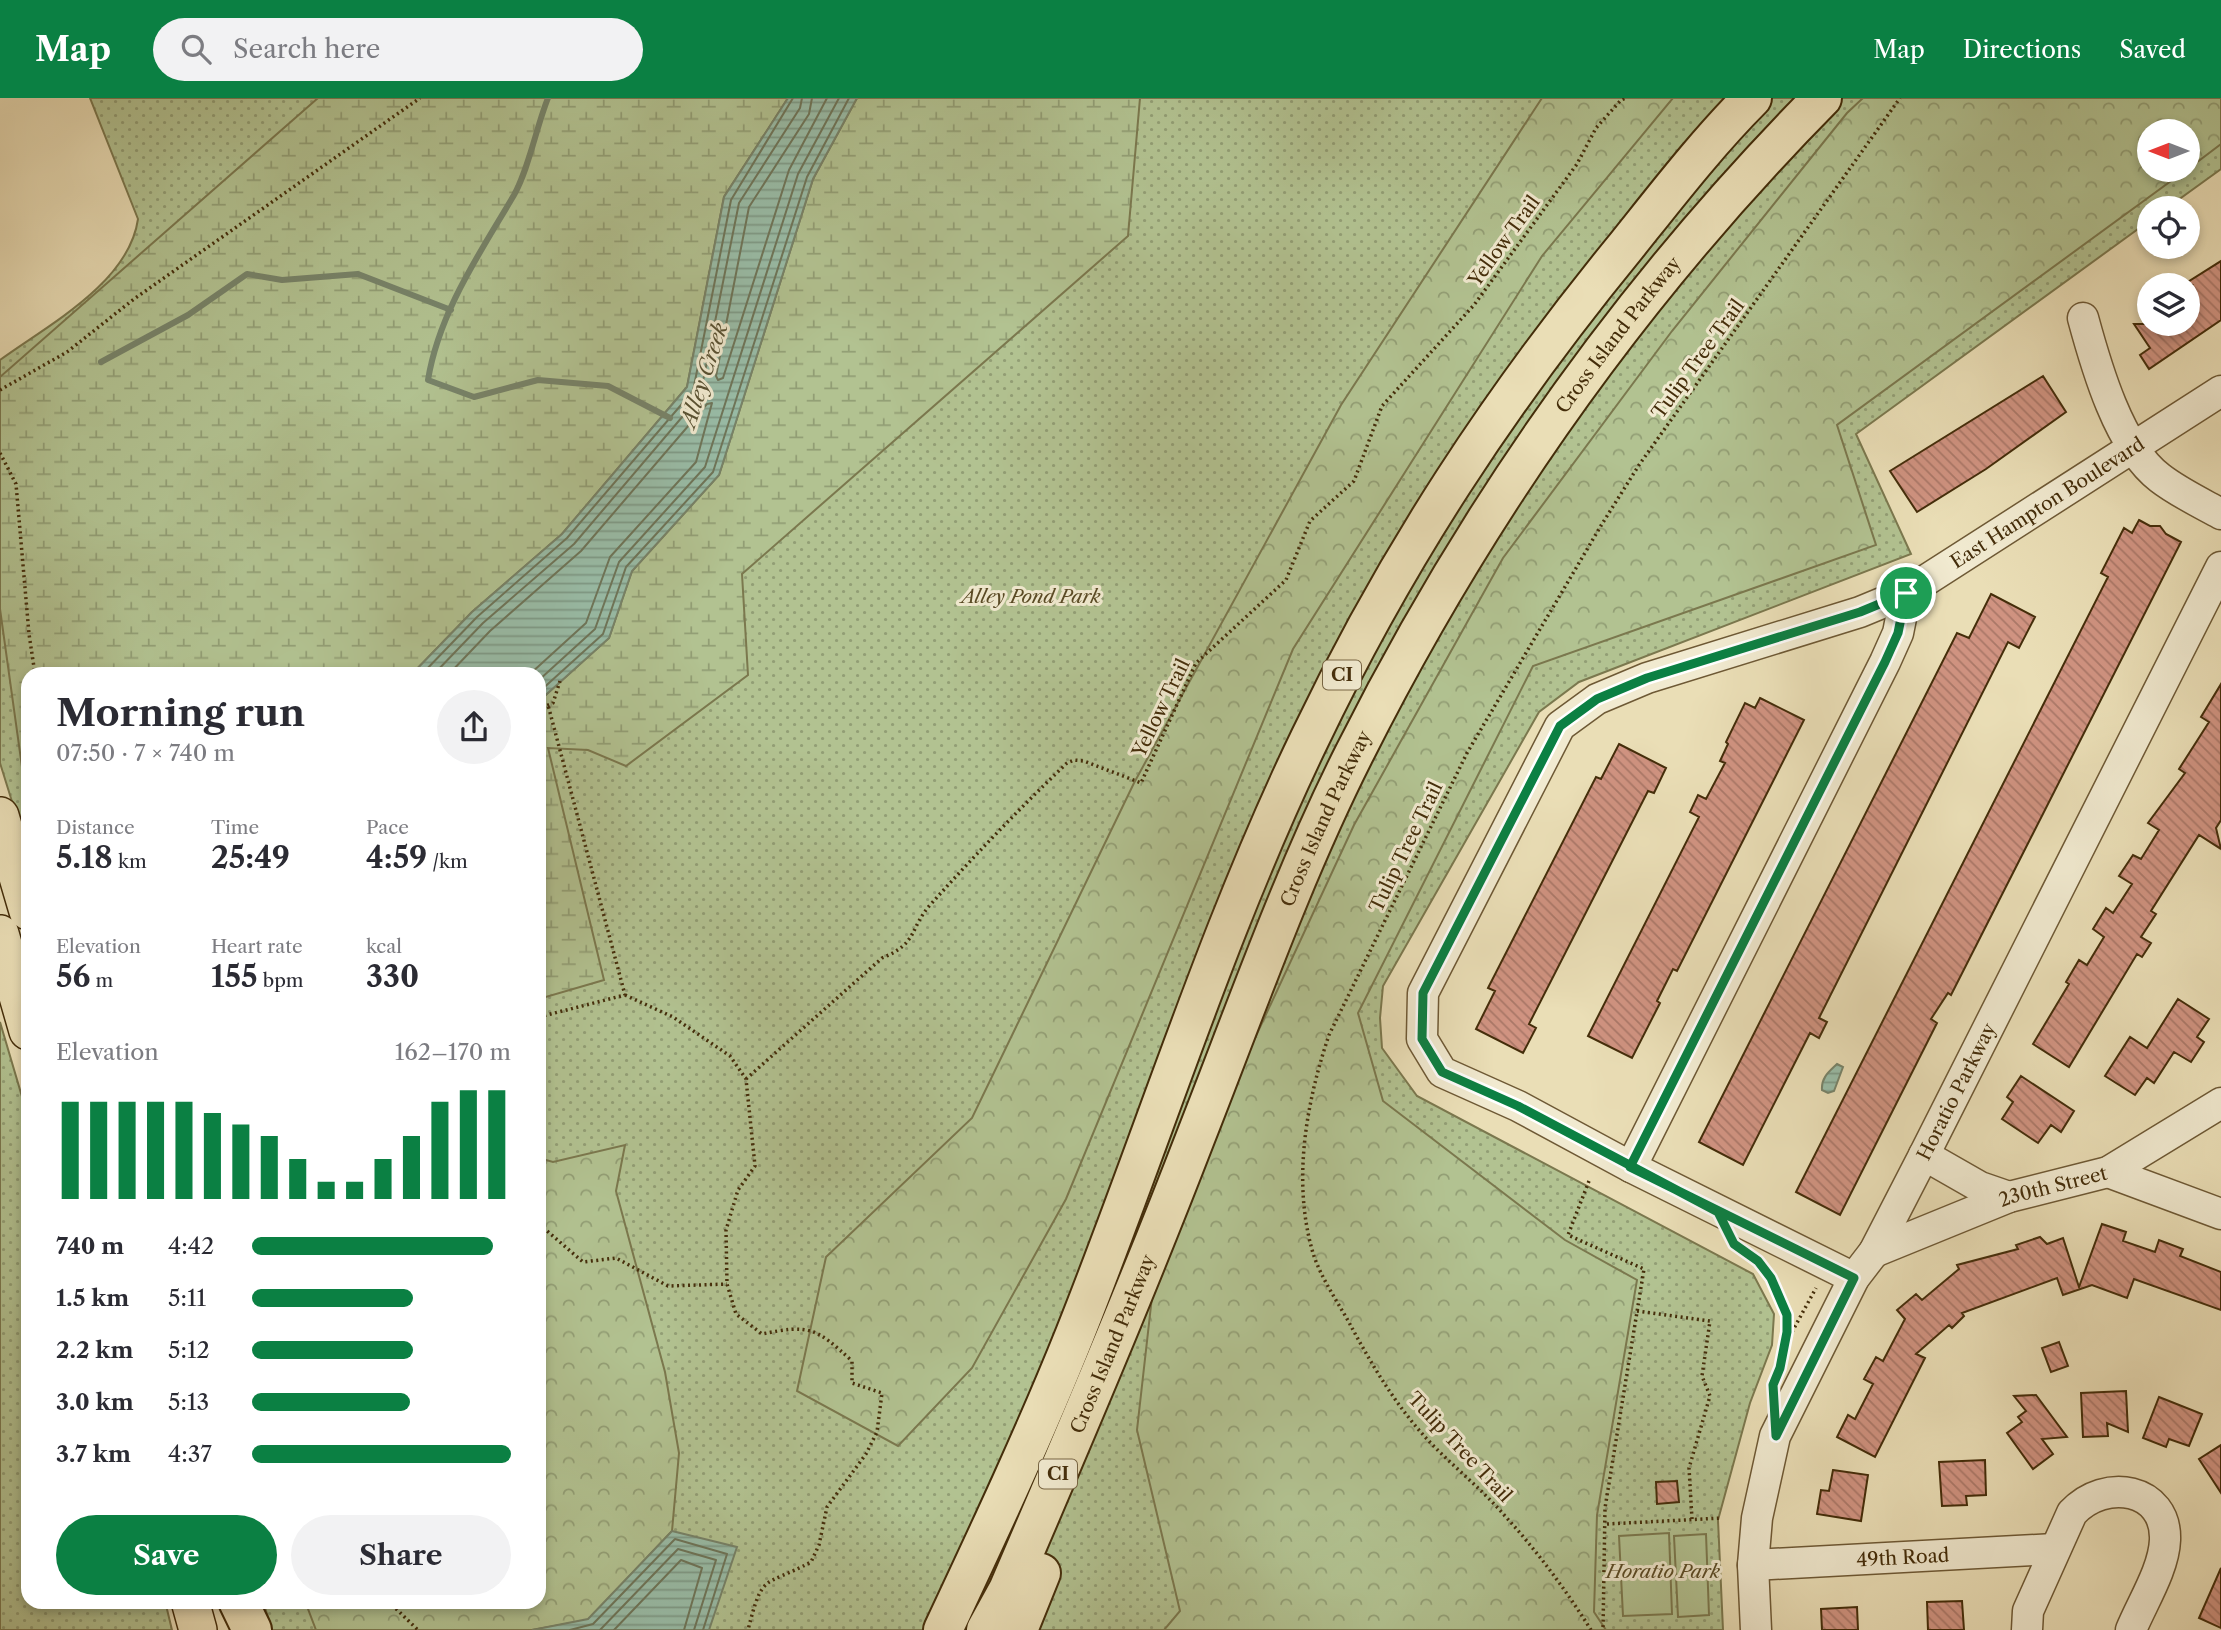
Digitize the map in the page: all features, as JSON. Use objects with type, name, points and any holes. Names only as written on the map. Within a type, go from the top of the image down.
[{"type":"highway","name":"Cross Island Parkway","points":[[943,1630],[1017,1473],[1075,1334],[1248,880],[1309,739],[1381,599],[1463,463],[1556,332],[1752,98]]},
{"type":"highway","name":"Cross Island Parkway","points":[[986,1630],[1008,1590],[1126,1315],[1287,903],[1353,755],[1427,617],[1502,493],[1589,369],[1683,250],[1822,98]]},
{"type":"highway","points":[[1018,1630],[1070,1501],[1126,1315]]},
{"type":"highway","points":[[919,1630],[1017,1473]]},
{"type":"highway","points":[[242,1609],[253,1630]]},
{"type":"main road","points":[[2,823],[21,887]]},
{"type":"main road","points":[[0,934],[21,1006]]},
{"type":"main road","points":[[192,1609],[198,1630]]},
{"type":"main road","points":[[231,1609],[237,1630]]},
{"type":"street","points":[[2083,318],[2098,373],[2133,444],[2159,478],[2221,514]]},
{"type":"street","name":"East Hampton Boulevard","points":[[1630,1167],[1518,1106],[1442,1072],[1422,1039],[1423,993],[1560,726],[1597,699],[1647,678],[1860,612],[1906,593],[2133,444],[2221,391]]},
{"type":"street","name":"Horatio Parkway","points":[[1756,1630],[1752,1565],[1757,1518],[1776,1436],[1854,1278],[1874,1252],[1924,1155],[2221,567]]},
{"type":"street","points":[[1854,1278],[1630,1167],[1885,662],[1898,633],[1906,593]]},
{"type":"street","name":"230th Street","points":[[1874,1252],[2009,1197],[2108,1172],[2221,1103]]},
{"type":"street","points":[[1924,1155],[1980,1187],[2009,1197]]},
{"type":"street","points":[[2108,1172],[2221,1214]]},
{"type":"street","points":[[2027,1630],[2028,1611],[2072,1513],[2094,1494],[2109,1490],[2130,1492],[2145,1500],[2157,1513],[2163,1526],[2164,1553],[2131,1630]]},
{"type":"street","name":"49th Road","points":[[1752,1565],[2054,1549]]},
{"type":"path","points":[[0,390],[67,352],[134,299],[420,98]]},
{"type":"path","name":"Yellow Trail","points":[[746,1079],[882,958],[898,951],[911,939],[928,907],[1067,764],[1074,760],[1084,761],[1141,783],[1196,663],[1286,580],[1310,521],[1354,481],[1382,405],[1474,305],[1577,164],[1597,128],[1620,100],[1626,98]]},
{"type":"path","name":"Tulip Tree Trail","points":[[1591,1630],[1575,1604],[1505,1515],[1426,1438],[1373,1367],[1313,1255],[1306,1207],[1306,1122],[1315,1076],[1329,1035],[1467,753],[1639,465],[1900,98]]},
{"type":"path","points":[[0,453],[16,484],[34,667]]},
{"type":"path","points":[[560,681],[554,703],[548,705],[625,995]]},
{"type":"path","points":[[546,1015],[625,995],[673,1017],[730,1056],[746,1079],[755,1166],[738,1190],[726,1230],[727,1284],[736,1314],[762,1334],[797,1326],[827,1338],[852,1362],[852,1383],[883,1393],[877,1432],[866,1454],[827,1507],[819,1545],[811,1562],[772,1577],[758,1592],[748,1630]]},
{"type":"path","points":[[1589,1181],[1568,1235],[1644,1269],[1605,1508],[1607,1524],[1603,1630]]},
{"type":"path","points":[[546,1230],[583,1262],[615,1258],[668,1286],[727,1284]]},
{"type":"path","points":[[1749,1255],[1771,1278],[1787,1315],[1787,1332],[1780,1368]]},
{"type":"path","points":[[1792,1332],[1821,1277]]},
{"type":"path","points":[[1637,1311],[1710,1321],[1702,1376],[1710,1396],[1689,1468],[1692,1519]]},
{"type":"path","points":[[1607,1524],[1722,1518]]},
{"type":"path","points":[[396,1609],[418,1630]]},
{"type":"green space","name":"Alley Pond Park","points":[[90,98],[2221,98],[2221,169],[2184,196],[2137,196],[2137,230],[1856,434],[1911,554],[1579,682],[1539,712],[1383,986],[1380,1018],[1382,1048],[1417,1096],[1753,1274],[1774,1314],[1772,1345],[1750,1403],[1718,1520],[1723,1630],[272,1630],[265,1609],[546,1609],[546,667],[21,667],[21,830],[0,763],[0,360],[84,300],[103,283],[131,242],[138,219]]},
{"type":"green space","points":[[318,98],[788,98],[724,197],[687,387],[562,534],[472,612],[419,667],[21,667],[21,760],[0,609],[0,377]]},
{"type":"green space","points":[[857,98],[1140,98],[1128,236],[742,574],[748,675],[626,766],[588,750],[548,748],[604,980],[546,997],[546,695],[609,638],[632,571],[719,475],[813,179]]},
{"type":"green space","points":[[1542,98],[1673,98],[1542,256],[1293,649],[1066,1199],[972,1368],[898,1446],[797,1391],[826,1257],[972,1118],[1134,783],[1341,405]]},
{"type":"green space","points":[[1863,98],[2221,98],[2221,144],[2200,160],[2200,119],[2137,119],[2137,182],[2170,182],[2150,196],[2137,196],[2137,206],[1837,425],[1876,545],[1533,666],[1358,1013],[1383,1101],[1565,1240],[1637,1280],[1597,1515],[1594,1612],[1606,1630],[1164,1630],[1180,1611],[1137,1430],[1153,1288],[1203,1150],[1354,825],[1503,558],[1672,331],[1847,113]]},
{"type":"green space","points":[[0,1022],[21,1093],[21,1609],[167,1609],[172,1630],[0,1630]]},
{"type":"green space","points":[[625,1145],[616,1191],[665,1372],[679,1453],[672,1531],[588,1620],[532,1630],[316,1630],[308,1609],[546,1609],[546,1160],[553,1162]]},
{"type":"green space","name":"Horatio Park","points":[[1669,1533],[1672,1614],[1623,1616],[1619,1536]]},
{"type":"green space","points":[[1706,1534],[1709,1615],[1678,1617],[1674,1536]]},
{"type":"water","name":"Alley Creek","points":[[788,98],[857,98],[813,179],[719,475],[632,571],[609,638],[546,695],[546,667],[419,667],[472,612],[562,534],[687,387],[724,197]]},
{"type":"water","points":[[1837,1064],[1843,1067],[1834,1091],[1828,1093],[1822,1090],[1823,1081]]},
{"type":"water","points":[[672,1531],[737,1547],[709,1630],[532,1630],[588,1619]]},
{"type":"building","points":[[2221,261],[2221,320],[2200,334],[2200,274]]},
{"type":"building","points":[[2142,336],[2197,336],[2149,369],[2140,355],[2150,348]]},
{"type":"building","points":[[2043,376],[2066,412],[1986,469],[1917,512],[1890,471]]},
{"type":"building","points":[[2139,520],[2150,526],[2160,526],[2166,534],[2181,542],[1951,995],[1948,993],[1931,1019],[1937,1023],[1840,1215],[1796,1192],[2108,577],[2101,573],[2124,528],[2132,533]]},
{"type":"building","points":[[1991,594],[2035,617],[2019,648],[2008,642],[1819,1018],[1827,1022],[1819,1038],[1810,1033],[1743,1165],[1699,1142],[1957,633],[1969,638]]},
{"type":"building","points":[[2221,684],[2221,820],[2216,828],[2221,849],[2199,835],[2151,911],[2156,914],[2141,937],[2151,943],[2142,957],[2137,954],[2069,1067],[2033,1044],[2069,984],[2066,982],[2079,960],[2087,965],[2104,937],[2093,929],[2106,908],[2113,913],[2132,884],[2119,876],[2133,855],[2141,859],[2159,830],[2148,823],[2185,773],[2179,769],[2209,722],[2201,717]]},
{"type":"building","points":[[1760,698],[1804,720],[1677,971],[1673,969],[1657,1001],[1660,1003],[1632,1058],[1588,1036],[1699,817],[1690,812],[1698,795],[1706,799],[1725,763],[1720,761],[1728,744],[1726,742],[1745,703],[1755,708]]},
{"type":"building","points":[[1619,744],[1666,768],[1654,793],[1648,791],[1529,1024],[1536,1028],[1523,1053],[1476,1029],[1495,991],[1488,988],[1596,777],[1601,779]]},
{"type":"building","points":[[2178,999],[2209,1019],[2197,1037],[2204,1042],[2191,1062],[2174,1052],[2154,1083],[2147,1078],[2135,1095],[2105,1076],[2130,1037],[2147,1048]]},
{"type":"building","points":[[2021,1076],[2074,1111],[2061,1132],[2051,1125],[2038,1143],[2002,1119],[2013,1102],[2007,1097]]},
{"type":"building","points":[[2102,1224],[2126,1232],[2123,1241],[2155,1252],[2159,1240],[2183,1249],[2180,1256],[2221,1272],[2221,1310],[2134,1279],[2127,1298],[2092,1285],[2063,1295],[2057,1278],[1962,1313],[1964,1316],[1952,1328],[1949,1325],[1916,1354],[1925,1358],[1875,1457],[1837,1437],[1848,1415],[1855,1419],[1873,1384],[1864,1379],[1876,1357],[1883,1361],[1905,1319],[1897,1310],[1916,1294],[1922,1300],[1959,1269],[1957,1265],[2018,1249],[2016,1245],[2040,1237],[2047,1244],[2063,1238],[2079,1287]]},
{"type":"building","points":[[2059,1342],[2068,1366],[2051,1372],[2042,1348]]},
{"type":"building","points":[[2126,1391],[2128,1432],[2107,1423],[2108,1436],[2083,1437],[2081,1393]]},
{"type":"building","points":[[2036,1395],[2067,1437],[2042,1439],[2053,1454],[2033,1469],[2007,1433],[2022,1422],[2018,1417],[2026,1411],[2014,1396]]},
{"type":"building","points":[[2159,1397],[2202,1414],[2189,1446],[2169,1439],[2166,1447],[2143,1438]]},
{"type":"building","points":[[2221,1445],[2221,1493],[2199,1459]]},
{"type":"building","points":[[1985,1460],[1986,1495],[1966,1496],[1967,1505],[1942,1506],[1939,1462]]},
{"type":"building","points":[[1833,1470],[1868,1475],[1861,1521],[1817,1514],[1821,1490],[1829,1491]]},
{"type":"building","points":[[1677,1481],[1679,1502],[1657,1504],[1656,1482]]},
{"type":"building","points":[[2221,1568],[2221,1628],[2199,1618]]},
{"type":"building","points":[[1962,1601],[1964,1630],[1928,1630],[1927,1602]]},
{"type":"building","points":[[1857,1607],[1858,1630],[1822,1630],[1821,1609]]},
{"type":"waterway","name":"Alley Creek","points":[[548,98],[514,195],[451,307],[433,355],[428,380],[474,397],[538,380],[608,386],[670,418]]},
{"type":"waterway","points":[[101,362],[188,315],[247,274],[282,280],[358,274],[451,310]]},
{"type":"route","points":[[1906,593],[1860,612],[1647,678],[1597,699],[1560,726],[1423,993],[1422,1039],[1442,1072],[1518,1106],[1630,1167],[1718,1212],[1734,1244],[1758,1261],[1771,1278],[1787,1315],[1787,1332],[1780,1368],[1773,1385],[1776,1436],[1854,1278],[1630,1167],[1885,662],[1898,633],[1906,593]]}]
